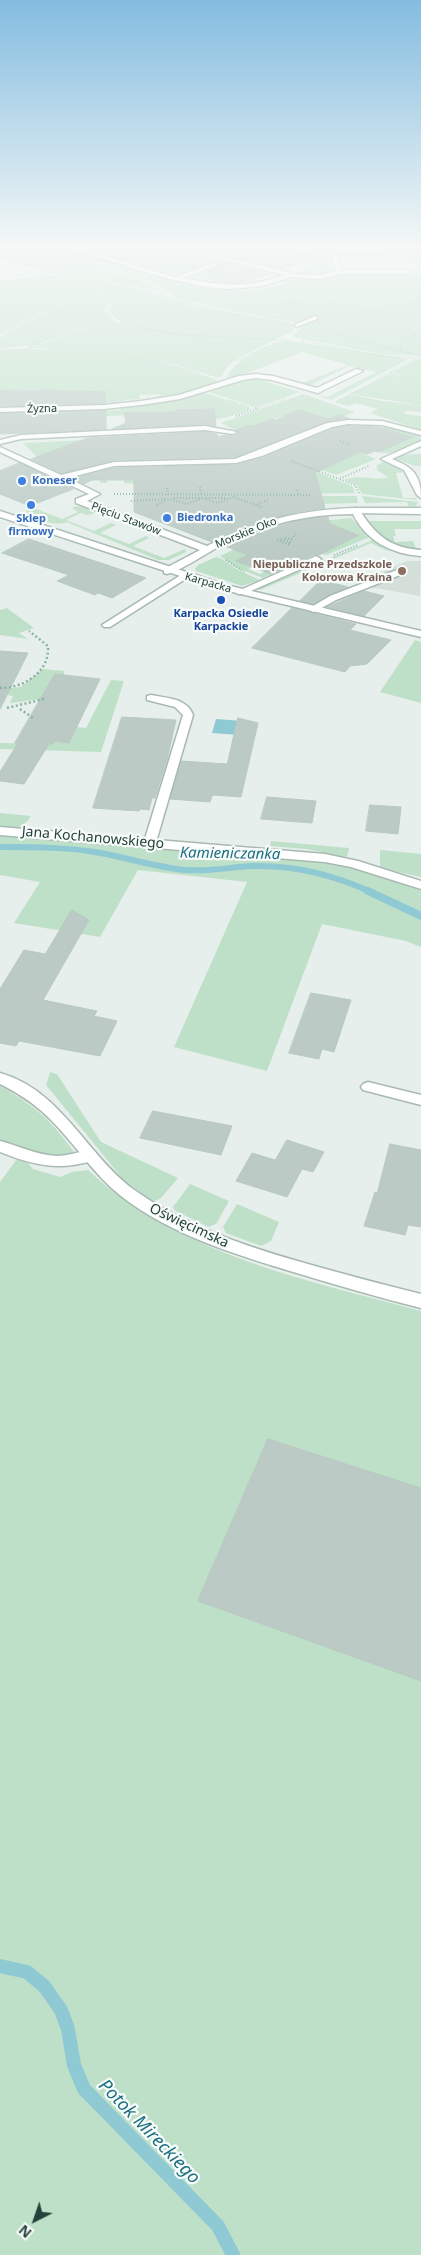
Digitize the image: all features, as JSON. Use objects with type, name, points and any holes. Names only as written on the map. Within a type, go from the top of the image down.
[{"type":"street","name":"Żyzna","points":[[0,410],[122,406],[180,397],[225,382],[256,376],[318,391],[359,371]]},
{"type":"street","points":[[62,478],[96,467],[114,464],[229,462],[266,452],[339,423],[371,421],[421,432]]},
{"type":"street","points":[[0,442],[21,438],[205,428],[233,432]]},
{"type":"street","points":[[385,458],[421,443]]},
{"type":"street","name":"Pięciu Stawów","points":[[0,450],[96,494],[79,501],[207,549]]},
{"type":"street","points":[[385,458],[407,468],[421,495]]},
{"type":"street","points":[[360,511],[359,519],[385,545],[399,551],[421,553]]},
{"type":"street","name":"Morskie Oko","points":[[167,571],[207,549],[254,528],[289,517],[318,512],[421,511]]},
{"type":"street","name":"Karpacka","points":[[0,514],[184,576],[241,592],[421,634]]},
{"type":"street","points":[[241,592],[316,559]]},
{"type":"street","points":[[313,609],[333,598],[397,573]]},
{"type":"street","points":[[107,625],[184,576]]},
{"type":"street","points":[[150,842],[188,715],[187,711],[182,707],[151,698]]},
{"type":"street","name":"Jana Kochanowskiego","points":[[0,831],[150,842],[333,859],[421,885]]},
{"type":"street","name":"Oświęcimska","points":[[0,1078],[48,1107],[90,1156],[126,1192],[154,1211],[222,1243],[261,1256],[421,1301]]},
{"type":"street","points":[[368,1087],[421,1100]]},
{"type":"street","points":[[0,1146],[60,1163],[76,1161],[90,1156]]},
{"type":"path","points":[[48,349],[124,357],[181,367],[225,382],[229,367],[236,361],[260,349]]},
{"type":"path","points":[[346,349],[382,356],[420,358]]},
{"type":"path","points":[[392,349],[417,355],[420,358]]},
{"type":"path","points":[[390,371],[398,376],[410,378]]},
{"type":"path","points":[[346,394],[379,401],[421,405]]},
{"type":"path","points":[[230,418],[286,399]]},
{"type":"path","points":[[345,443],[351,445]]},
{"type":"path","points":[[266,452],[339,479],[357,488],[360,511]]},
{"type":"path","points":[[339,479],[385,458]]},
{"type":"path","points":[[200,487],[201,494]]},
{"type":"path","points":[[167,488],[168,494]]},
{"type":"path","points":[[259,489],[260,496]]},
{"type":"path","points":[[297,490],[299,496]]},
{"type":"path","points":[[111,497],[114,494],[316,495]]},
{"type":"path","points":[[218,503],[226,498],[197,498],[142,500],[157,506],[171,499],[187,504],[202,498],[218,503],[233,498],[256,505],[269,498]]},
{"type":"path","points":[[187,504],[197,498]]},
{"type":"path","points":[[280,541],[290,545]]},
{"type":"path","points":[[316,559],[325,558],[366,542]]},
{"type":"path","points":[[0,688],[22,685],[41,669],[50,657],[48,646],[29,631]]},
{"type":"path","points":[[7,708],[44,699]]},
{"type":"path","points":[[20,709],[34,718]]},
{"type":"shaded area","name":"Niepubliczne Przedszkole Kolorowa Kraina","points":[[407,561],[421,561],[420,596],[375,588],[360,581]]},
{"type":"green space","points":[[49,349],[257,349],[234,361],[227,367],[220,378],[182,366],[82,351]]},
{"type":"green space","points":[[261,349],[345,349],[409,359],[331,400],[305,391],[327,397],[376,372],[349,366],[307,387],[300,384],[348,365],[302,352],[232,379],[227,378],[236,364]]},
{"type":"green space","points":[[356,349],[421,349],[421,356],[380,354]]},
{"type":"green space","points":[[0,350],[49,350],[125,357],[174,366],[210,377],[221,383],[175,396],[172,394],[163,396],[158,394],[139,395],[140,399],[86,405],[87,400],[105,395],[105,392],[38,389],[0,391]]},
{"type":"green space","points":[[417,359],[421,359],[421,405],[349,394],[391,373],[398,377],[410,378],[393,372]]},
{"type":"green space","points":[[248,378],[300,392],[257,407],[209,392]]},
{"type":"green space","points":[[203,392],[249,407],[250,410],[225,418],[197,421],[209,413],[215,413],[214,409],[177,408],[177,413],[64,418],[0,427],[0,414],[40,413],[41,410],[52,410],[56,413],[120,410],[122,408],[161,403]]},
{"type":"green space","points":[[303,394],[355,412],[321,425],[283,416],[254,426],[249,425],[237,431],[221,423]]},
{"type":"green space","points":[[348,395],[421,406],[421,412],[405,411],[404,414],[421,416],[421,430],[370,413],[377,409],[357,403],[347,406],[334,402]]},
{"type":"green space","points":[[337,427],[390,427],[420,435],[421,439],[401,450],[384,453],[379,452],[411,437],[400,433],[322,434]]},
{"type":"green space","points":[[208,431],[249,453],[231,458],[197,459],[196,452],[43,463],[23,443],[171,436],[174,433]]},
{"type":"green space","points":[[360,452],[376,459],[336,475],[288,458],[326,468]]},
{"type":"green space","points":[[421,454],[421,466],[415,466],[393,458],[401,455]]},
{"type":"green space","points":[[385,461],[404,472],[396,473],[403,498],[416,498],[417,500],[362,494],[357,485],[345,480],[356,477],[378,479],[388,477],[378,471],[376,466]]},
{"type":"green space","points":[[228,464],[230,466],[296,464],[352,486],[355,493],[301,494],[124,483],[124,476],[107,477],[107,483],[100,483],[102,475],[162,468],[166,465]]},
{"type":"green space","points":[[301,496],[357,496],[358,503],[318,504]]},
{"type":"green space","points":[[362,496],[418,502],[416,506],[409,507],[407,502],[365,503]]},
{"type":"green space","points":[[82,506],[94,511],[93,514],[81,513],[66,520],[94,531],[111,523],[116,525],[100,533],[129,544],[146,536],[149,538],[133,546],[164,558],[185,549],[186,552],[169,560],[158,560],[67,522],[50,523],[22,513],[34,508],[62,519],[78,512],[73,507]]},
{"type":"green space","points":[[351,518],[370,537],[326,555],[321,554],[359,534],[347,530],[343,532],[302,523]]},
{"type":"green space","points":[[367,521],[421,521],[421,529],[394,529],[396,536],[393,536],[395,542],[413,541],[417,551],[401,548],[389,542]]},
{"type":"green space","points":[[261,537],[288,546],[237,561],[252,567],[248,569],[260,574],[297,556],[306,559],[263,578],[239,569],[220,556]]},
{"type":"green space","points":[[373,540],[390,552],[371,543],[260,590],[257,589]]},
{"type":"green space","points":[[216,557],[260,580],[242,586],[196,571],[195,569],[198,565]]},
{"type":"green space","points":[[7,608],[34,628],[19,633],[28,639],[0,635],[0,610]]},
{"type":"green space","points":[[415,640],[421,642],[421,703],[380,692]]},
{"type":"green space","points":[[43,669],[64,671],[64,675],[41,699],[10,703],[13,696],[0,694],[0,689],[21,687]]},
{"type":"green space","points":[[111,680],[124,681],[101,752],[0,749],[0,743],[53,744],[55,741],[69,743],[77,727],[86,728]]},
{"type":"green space","points":[[0,813],[31,816],[22,826],[0,828]]},
{"type":"green space","points":[[0,836],[319,861],[353,868],[421,891],[421,947],[406,941],[322,924],[267,1071],[174,1047],[247,882],[138,870],[100,937],[14,923],[40,882],[0,875]]},
{"type":"green space","points":[[271,841],[349,848],[347,857],[306,849],[270,846]]},
{"type":"green space","points":[[380,850],[421,854],[421,877],[380,868]]},
{"type":"green space","points":[[50,1072],[57,1074],[101,1142],[178,1178],[161,1198],[155,1201],[150,1200],[122,1178],[46,1085]]},
{"type":"green space","points":[[0,1086],[33,1107],[50,1122],[74,1152],[65,1155],[46,1156],[27,1152],[0,1142]]},
{"type":"green space","points":[[17,1159],[28,1163],[33,1169],[60,1177],[72,1172],[88,1170],[123,1199],[162,1223],[203,1243],[289,1275],[421,1311],[421,2255],[0,2255],[0,1182]]},
{"type":"green space","points":[[190,1184],[229,1201],[216,1224],[208,1227],[174,1210],[173,1207]]},
{"type":"green space","points":[[237,1204],[279,1222],[271,1241],[261,1246],[226,1233],[223,1227]]},
{"type":"water","points":[[216,719],[256,722],[252,736],[212,733]]},
{"type":"building","points":[[0,391],[105,392],[105,403],[0,406]]},
{"type":"building","points":[[177,409],[214,409],[216,426],[205,424],[112,429],[126,423],[124,413],[177,412]]},
{"type":"building","points":[[299,410],[329,419],[339,415],[349,418],[326,421],[235,457],[114,460],[61,473],[31,459],[88,438],[205,432],[217,434],[218,437],[225,435],[234,436],[239,433],[236,430],[250,425],[254,426],[271,419],[275,420]]},
{"type":"building","points":[[106,411],[106,429],[0,434],[0,414]]},
{"type":"building","points":[[348,426],[378,427],[412,437],[379,452],[375,451],[367,454],[360,452],[315,473],[325,508],[261,521],[212,542],[134,512],[134,480],[92,480],[84,484],[73,479],[114,468],[236,465],[263,458],[333,429]]},
{"type":"building","points":[[20,463],[73,489],[30,506],[0,494],[0,471]]},
{"type":"building","points":[[328,517],[330,524],[359,535],[319,555],[315,554],[271,574],[236,561],[248,555],[225,546],[268,529],[301,520]]},
{"type":"building","points":[[29,539],[146,578],[112,598],[98,593],[95,595],[57,581],[69,575],[2,553]]},
{"type":"building","points":[[321,580],[348,587],[313,604],[300,601]]},
{"type":"building","points":[[364,591],[384,596],[364,616],[327,607]]},
{"type":"building","points":[[292,608],[356,624],[350,630],[391,640],[367,664],[350,666],[345,672],[252,648]]},
{"type":"building","points":[[0,651],[28,653],[0,709]]},
{"type":"building","points":[[55,674],[100,679],[69,743],[55,741],[53,744],[49,744],[24,784],[0,781],[0,772],[18,743],[15,743]]},
{"type":"building","points":[[122,717],[176,720],[167,760],[155,798],[152,798],[149,810],[93,808]]},
{"type":"building","points":[[238,718],[258,723],[241,797],[214,795],[210,802],[170,799],[181,761],[227,764]]},
{"type":"building","points":[[267,797],[316,801],[312,823],[261,819]]},
{"type":"building","points":[[370,805],[401,807],[398,834],[366,831]]},
{"type":"building","points":[[72,910],[89,920],[43,1000],[97,1011],[94,1016],[117,1021],[100,1056],[19,1041],[16,1046],[0,1043],[0,989],[24,950],[45,954]]},
{"type":"building","points":[[311,993],[351,1000],[334,1052],[322,1049],[319,1059],[289,1053]]},
{"type":"building","points":[[153,1111],[232,1126],[221,1155],[140,1138]]},
{"type":"building","points":[[287,1140],[324,1152],[313,1172],[302,1169],[287,1197],[236,1181],[252,1153],[275,1160]]},
{"type":"building","points":[[390,1144],[421,1150],[421,1227],[408,1225],[405,1235],[364,1226],[375,1192],[377,1193]]},
{"type":"building","points":[[268,1439],[421,1488],[421,1681],[198,1601]]},
{"type":"waterway","name":"Kamieniczanka","points":[[0,847],[83,850],[185,870],[253,866],[283,867],[328,876],[371,892]]},
{"type":"waterway","name":"Kamieniczanka","points":[[368,891],[421,916]]},
{"type":"waterway","name":"Potok Mireckiego","points":[[0,1966],[27,1972],[44,1986],[61,2010],[68,2029],[74,2065],[84,2089],[218,2226],[233,2255]]},
{"type":"place","name":"Koneser","points":[[22,481]]},
{"type":"place","name":"Sklep firmowy","points":[[31,505]]},
{"type":"place","name":"Biedronka","points":[[167,518]]},
{"type":"place","name":"Niepubliczne Przedszkole Kolorowa Kraina","points":[[402,571]]},
{"type":"place","name":"Karpacka Osiedle Karpackie","points":[[221,600]]}]
